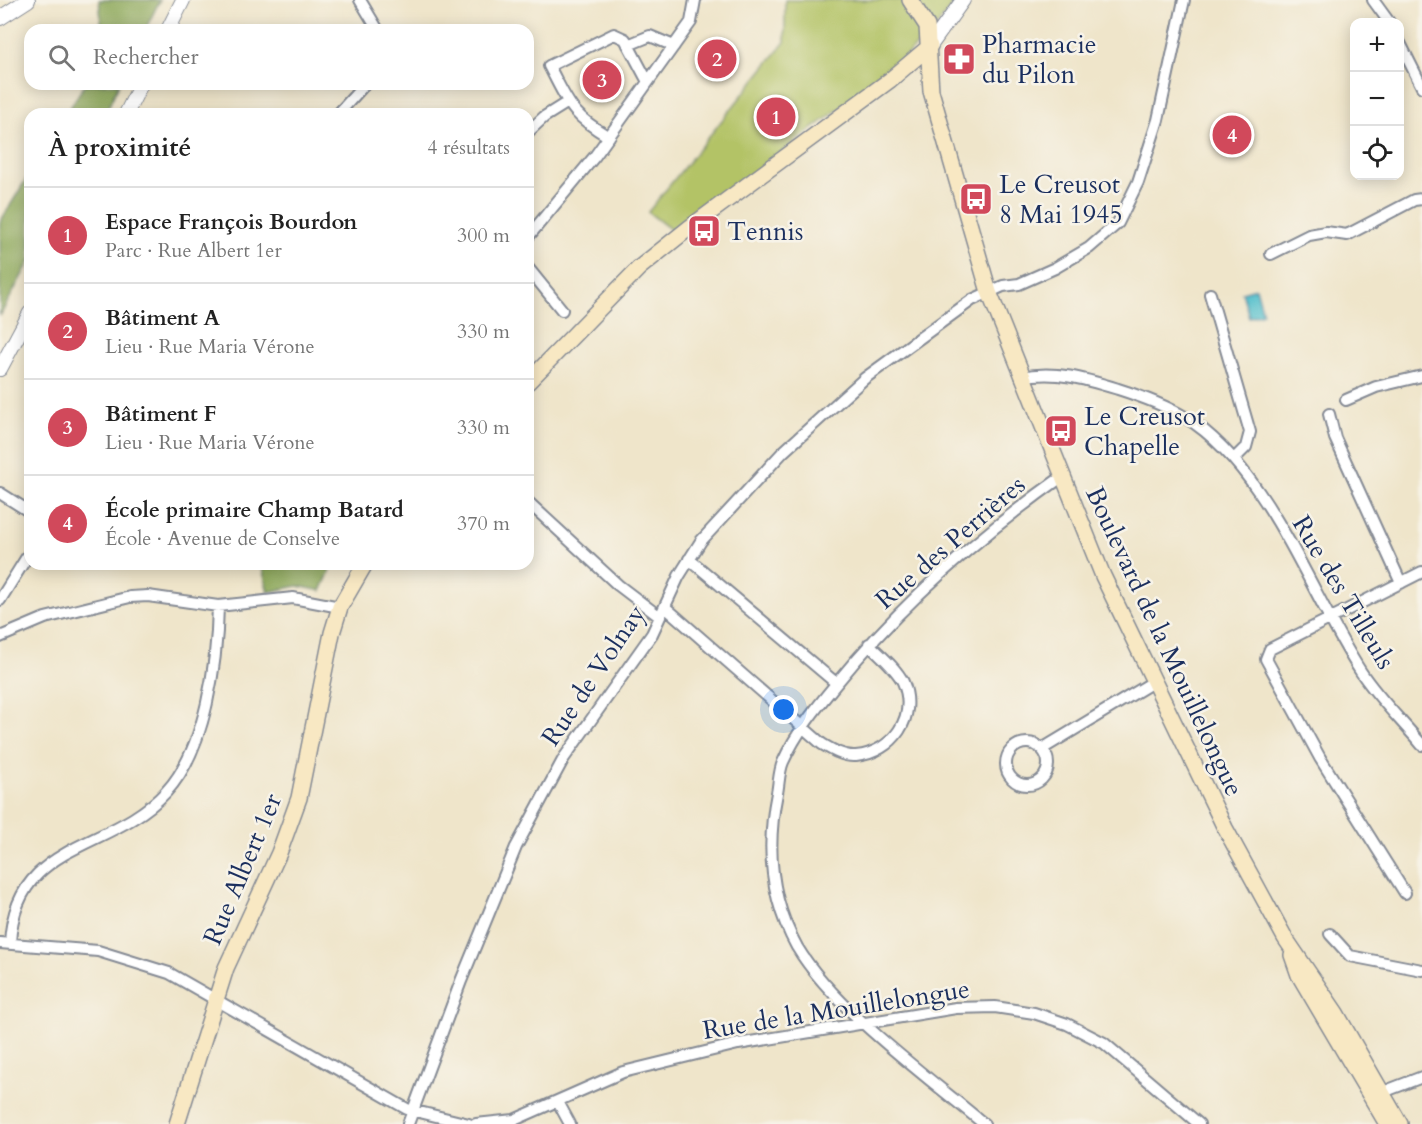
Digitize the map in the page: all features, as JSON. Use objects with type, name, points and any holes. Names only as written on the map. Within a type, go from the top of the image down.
[{"type":"main road","name":"Boulevard de la Mouillelongue","points":[[910,0],[927,26],[931,91],[989,292],[1021,377],[1103,576],[1225,828],[1285,938],[1299,975],[1387,1124]]},
{"type":"main road","points":[[534,376],[639,268],[697,221],[890,80],[930,46]]},
{"type":"main road","name":"Rue Albert 1er","points":[[177,1124],[216,999],[242,927],[279,853],[299,798],[326,654],[340,607],[362,570]]},
{"type":"main road","name":"Boulevard de la Mouillelongue","points":[[1285,938],[1314,976],[1400,1124]]},
{"type":"street","points":[[0,18],[28,0]]},
{"type":"street","points":[[171,24],[183,0]]},
{"type":"street","points":[[360,0],[374,24]]},
{"type":"street","points":[[534,230],[609,137],[691,22],[695,0]]},
{"type":"street","points":[[930,46],[963,0]]},
{"type":"street","name":"Rue de Volnay","points":[[408,1124],[461,981],[516,847],[564,758],[640,653],[688,559],[715,524],[783,452],[865,378],[972,300],[1003,286],[1019,284],[1055,268],[1089,248],[1118,223],[1138,182],[1158,120],[1184,0]]},
{"type":"street","points":[[1373,0],[1386,18]]},
{"type":"street","points":[[609,137],[580,119],[549,66],[610,34],[621,35],[648,82]]},
{"type":"street","points":[[628,45],[650,36],[674,46]]},
{"type":"street","points":[[1404,51],[1422,87]]},
{"type":"street","points":[[129,108],[138,90]]},
{"type":"street","points":[[344,108],[360,90]]},
{"type":"street","points":[[534,126],[568,102]]},
{"type":"street","points":[[1271,254],[1309,235],[1326,232],[1347,235],[1414,200],[1422,200]]},
{"type":"street","points":[[534,275],[562,310]]},
{"type":"street","points":[[1210,294],[1250,432],[1246,447],[1234,459]]},
{"type":"street","points":[[0,369],[24,324]]},
{"type":"street","name":"Rue des Tilleuls","points":[[1021,377],[1072,375],[1125,392],[1185,417],[1234,459],[1259,490],[1330,620],[1363,674],[1422,746]]},
{"type":"street","points":[[1346,400],[1376,387],[1422,376]]},
{"type":"street","points":[[1329,414],[1335,438],[1401,583]]},
{"type":"street","name":"Rue des Perrières","points":[[984,1124],[865,1023],[816,974],[803,956],[783,916],[776,896],[770,850],[773,810],[783,763],[804,726],[869,644],[1002,520],[1063,476]]},
{"type":"street","points":[[0,493],[24,508]]},
{"type":"street","points":[[534,508],[618,585],[660,617]]},
{"type":"street","points":[[688,559],[836,683]]},
{"type":"street","points":[[0,600],[24,562]]},
{"type":"street","points":[[1405,892],[1320,758],[1266,659],[1270,649],[1422,572]]},
{"type":"street","points":[[0,637],[45,618],[120,598],[148,596],[218,606],[293,598],[340,607]]},
{"type":"street","points":[[218,606],[213,661],[198,736],[185,766],[166,793],[150,808],[122,825],[70,849],[41,869],[21,897],[5,943],[98,951],[169,973],[413,1111],[469,1124]]},
{"type":"street","points":[[665,607],[804,726]]},
{"type":"street","name":"Rue des Perrières","points":[[804,726],[822,744],[839,753],[855,757],[879,748],[894,737],[907,721],[906,698],[902,682],[869,644]]},
{"type":"street","points":[[1042,749],[1153,682]]},
{"type":"street","points":[[1329,934],[1350,956],[1422,970]]},
{"type":"street","name":"Rue de la Mouillelongue","points":[[476,1124],[514,1120],[623,1072],[738,1044],[956,1008],[995,1007],[1034,1013],[1067,1024],[1104,1043],[1198,1124]]},
{"type":"street","points":[[1360,1079],[1383,1092],[1422,1077]]},
{"type":"street","points":[[558,1101],[570,1124]]},
{"type":"green space","points":[[99,0],[160,0],[148,24],[101,24]]},
{"type":"green space","points":[[785,0],[956,0],[933,31],[886,74],[674,232],[648,212],[785,42]]},
{"type":"green space","points":[[81,90],[116,90],[108,108],[70,108]]},
{"type":"green space","points":[[24,183],[24,272],[0,316],[0,222]]},
{"type":"green space","points":[[262,570],[330,571],[321,591],[298,586],[268,592]]},
{"type":"water","points":[[1256,288],[1263,313],[1249,317],[1242,292]]},
{"type":"place","name":"Bâtiment A","points":[[717,59]]},
{"type":"place","name":"Pharmacie du Pilon","points":[[959,59]]},
{"type":"place","name":"Bâtiment F","points":[[602,80]]},
{"type":"place","name":"Espace François Bourdon","points":[[776,117]]},
{"type":"place","name":"École primaire Champ Batard","points":[[1232,135]]},
{"type":"place","name":"Le Creusot 8 Mai 1945","points":[[976,199]]},
{"type":"place","name":"Tennis","points":[[704,231]]},
{"type":"place","name":"Le Creusot Chapelle","points":[[1061,431]]}]
